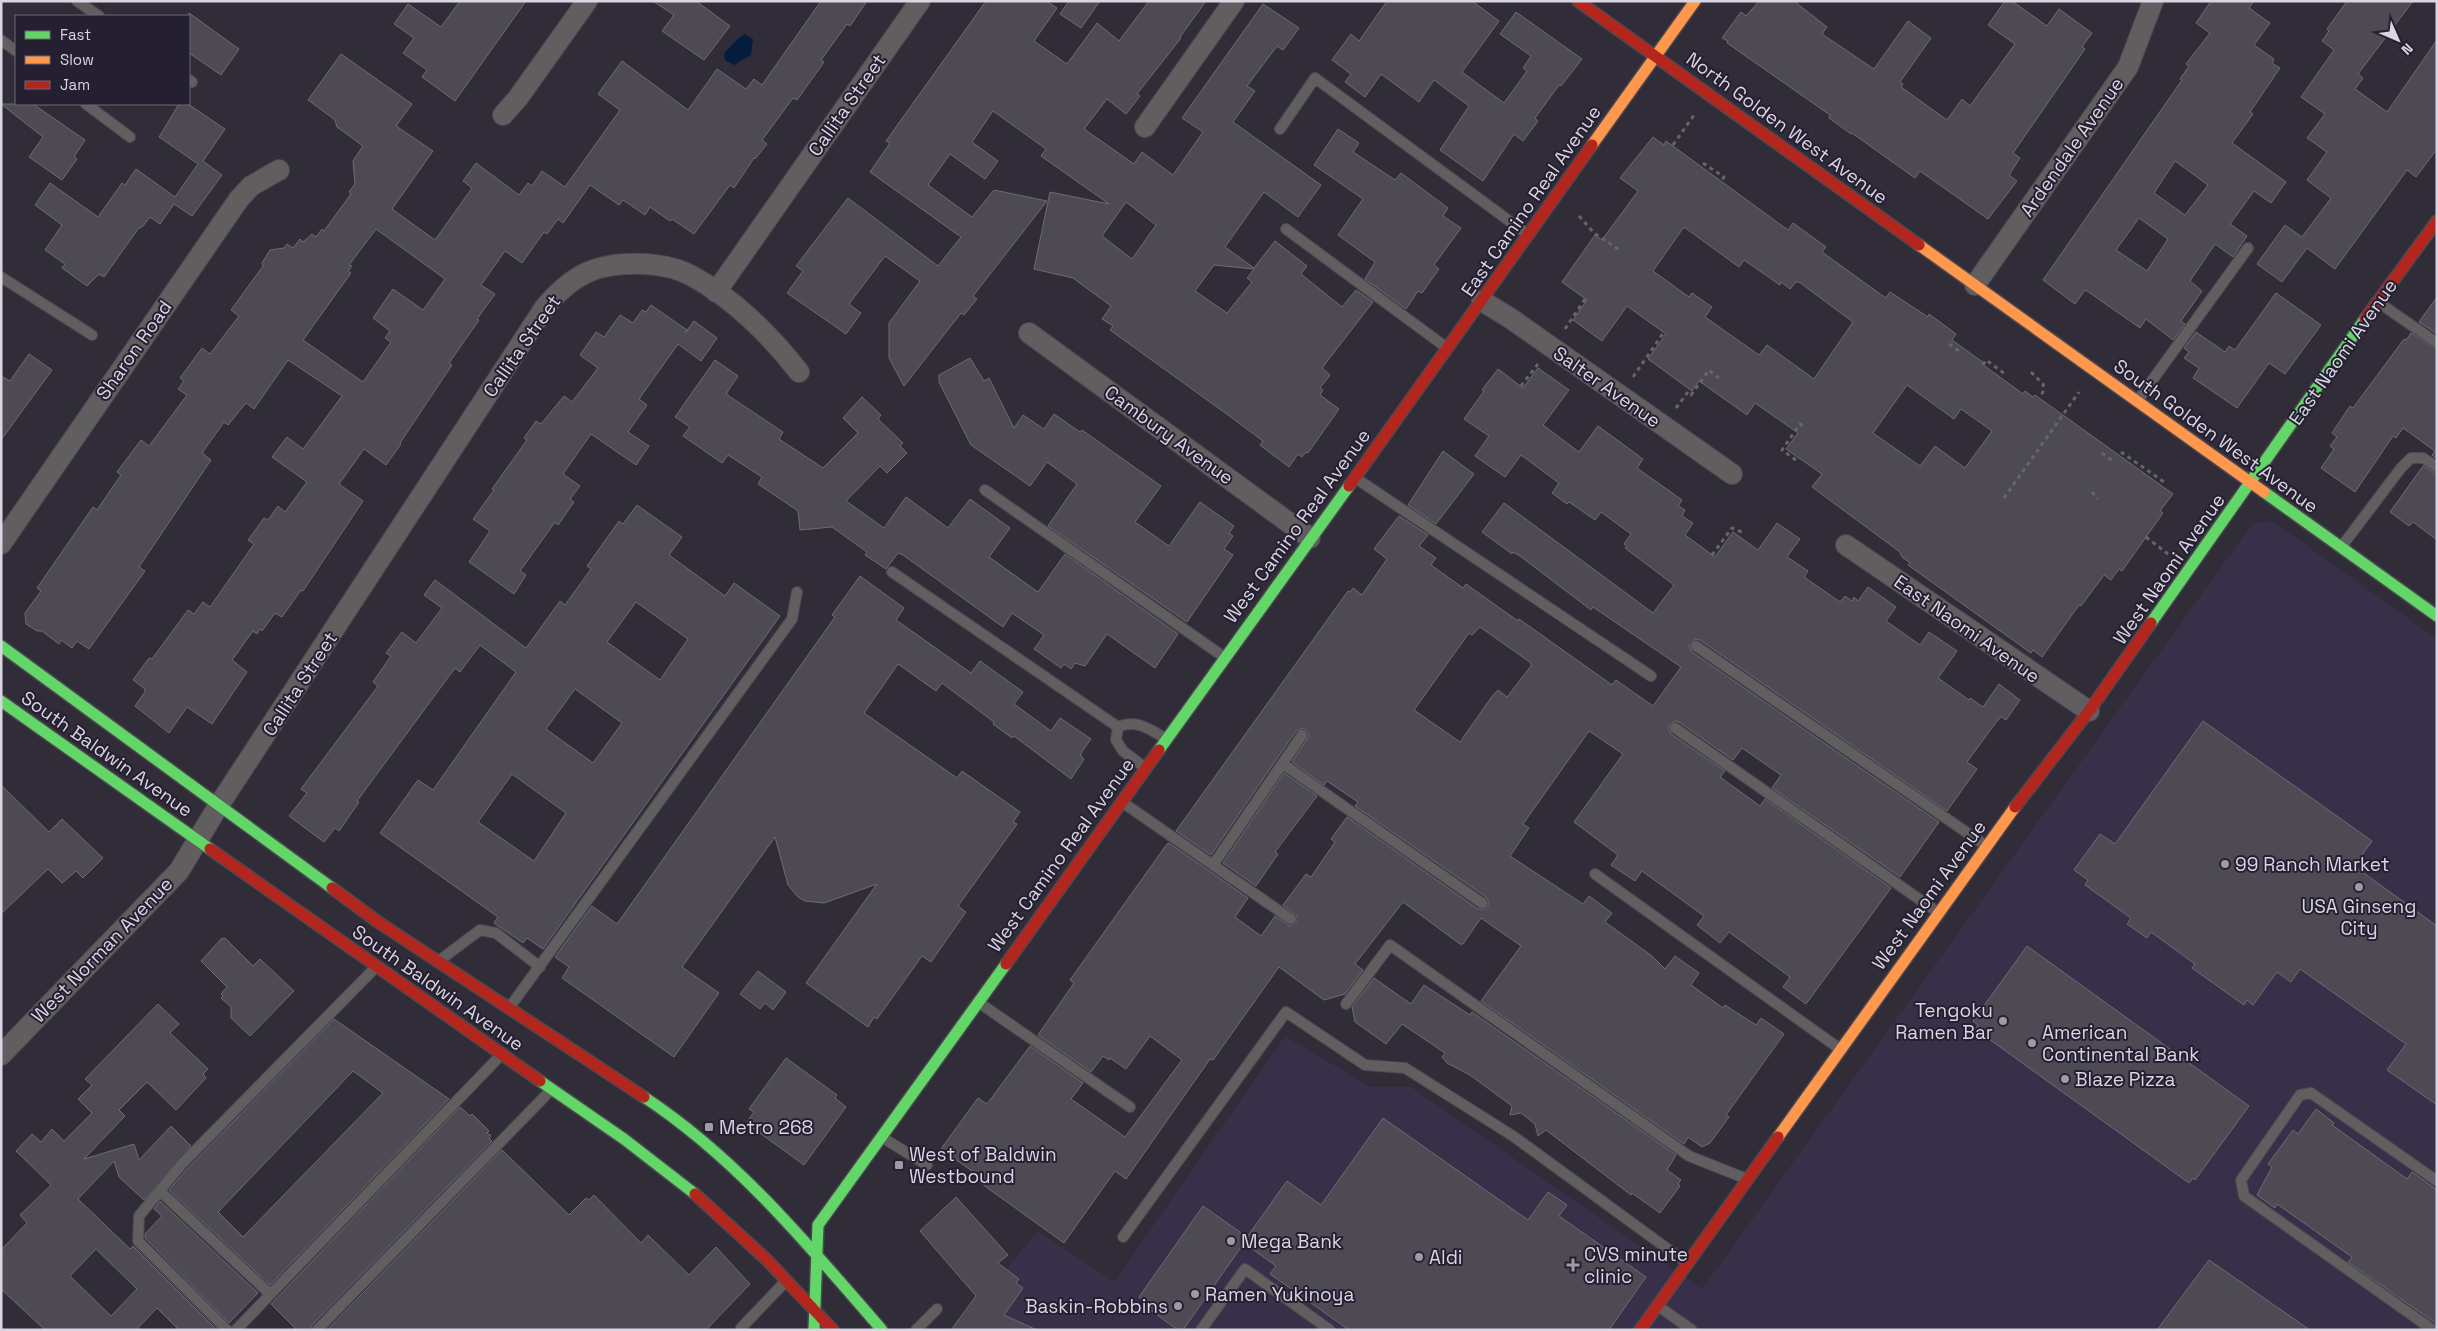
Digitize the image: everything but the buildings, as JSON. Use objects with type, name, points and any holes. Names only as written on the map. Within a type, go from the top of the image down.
[{"type":"street","points":[[503,115],[588,1]]},
{"type":"street","name":"Callita Street","points":[[198,840],[219,804],[545,306],[574,279],[597,267],[619,263],[654,265],[675,269],[692,275],[716,292],[920,1]]},
{"type":"street","points":[[1145,127],[1234,1]]},
{"type":"street","name":"North Golden West Avenue","points":[[1578,1],[1975,285]]},
{"type":"street","name":"East Camino Real Avenue","points":[[1394,420],[1482,301],[1694,1]]},
{"type":"street","name":"Ardendale Avenue","points":[[1975,285],[2128,67],[2154,1]]},
{"type":"street","name":"Sharon Road","points":[[1,544],[238,198],[251,186],[280,170]]},
{"type":"street","name":"East Naomi Avenue","points":[[2250,483],[2437,221]]},
{"type":"street","name":"South Golden West Avenue","points":[[1975,285],[2250,483],[2342,546],[2437,616]]},
{"type":"street","points":[[716,292],[776,342],[799,372]]},
{"type":"street","name":"Salter Avenue","points":[[1482,301],[1510,318],[1732,474]]},
{"type":"street","name":"Cambury Avenue","points":[[1029,333],[1310,538]]},
{"type":"street","name":"West Camino Real Avenue","points":[[814,1330],[818,1225],[1394,420]]},
{"type":"street","name":"West Naomi Avenue","points":[[1640,1330],[1938,912],[2089,711],[2250,483]]},
{"type":"street","name":"East Naomi Avenue","points":[[1846,545],[2089,711]]},
{"type":"street","name":"South Baldwin Avenue","points":[[1,646],[378,922],[679,1120],[770,1202],[882,1330]]},
{"type":"street","name":"South Baldwin Avenue","points":[[1,700],[376,967],[624,1139],[696,1194],[786,1281],[833,1330]]},
{"type":"street","name":"West Norman Avenue","points":[[1,1055],[179,870],[198,840]]},
{"type":"lane","points":[[77,1],[98,15]]},
{"type":"lane","points":[[1,40],[15,50]]},
{"type":"lane","points":[[1280,129],[1315,78],[1528,234]]},
{"type":"lane","points":[[87,105],[130,137]]},
{"type":"lane","points":[[1286,229],[1448,348]]},
{"type":"lane","points":[[2137,400],[2248,248]]},
{"type":"lane","points":[[1,277],[92,335]]},
{"type":"lane","points":[[2378,302],[2437,343]]},
{"type":"lane","points":[[2342,546],[2401,468],[2411,458],[2423,458],[2437,467]]},
{"type":"lane","points":[[1354,477],[1651,676]]},
{"type":"lane","points":[[984,490],[1224,657]]},
{"type":"lane","points":[[892,572],[1118,727]]},
{"type":"lane","points":[[509,1009],[792,619],[797,592]]},
{"type":"lane","points":[[1696,646],[1986,846]]},
{"type":"lane","points":[[1118,727],[1128,722],[1145,726],[1166,739]]},
{"type":"lane","points":[[1118,727],[1116,740],[1123,751],[1145,768]]},
{"type":"lane","points":[[1675,728],[1938,912]]},
{"type":"lane","points":[[1213,865],[1302,735]]},
{"type":"lane","points":[[1282,764],[1482,904]]},
{"type":"lane","points":[[1121,802],[1291,919]]},
{"type":"lane","points":[[1595,874],[1840,1049]]},
{"type":"lane","points":[[438,962],[480,930],[496,933],[540,966]]},
{"type":"lane","points":[[1346,1004],[1390,945],[1689,1156],[1748,1179]]},
{"type":"lane","points":[[227,1330],[138,1241],[139,1216],[181,1164],[376,967]]},
{"type":"lane","points":[[978,1002],[1130,1107]]},
{"type":"lane","points":[[1123,1236],[1286,1012],[1365,1065],[1404,1068],[1513,1136],[1687,1264]]},
{"type":"lane","points":[[236,1330],[502,1054]]},
{"type":"lane","points":[[317,1330],[552,1089]]},
{"type":"lane","points":[[2433,1330],[2244,1196],[2241,1180],[2300,1095],[2311,1093],[2437,1180]]},
{"type":"lane","points":[[881,1137],[927,1165]]},
{"type":"lane","points":[[160,1191],[270,1294]]},
{"type":"lane","points":[[1201,1330],[1245,1269],[1330,1330]]},
{"type":"lane","points":[[742,1330],[741,1328],[786,1281]]},
{"type":"lane","points":[[1658,1306],[1692,1330]]},
{"type":"lane","points":[[916,1330],[937,1309]]},
{"type":"path","points":[[1673,145],[1695,113]]},
{"type":"path","points":[[1703,163],[1724,177],[1721,182]]},
{"type":"path","points":[[1579,216],[1594,233],[1621,251]]},
{"type":"path","points":[[1565,329],[1585,299]]},
{"type":"path","points":[[1632,377],[1664,332]]},
{"type":"path","points":[[1949,344],[1959,351]]},
{"type":"path","points":[[1521,386],[1541,360]]},
{"type":"path","points":[[1983,365],[1986,360],[2005,374]]},
{"type":"path","points":[[1676,408],[1688,392],[1691,395],[1708,370],[1720,378]]},
{"type":"path","points":[[2031,372],[2043,384],[2044,390],[2040,397]]},
{"type":"path","points":[[2004,498],[2079,392]]},
{"type":"path","points":[[1796,460],[1782,450],[1800,424],[1803,426]]},
{"type":"path","points":[[2121,452],[2167,484]]},
{"type":"path","points":[[2102,453],[2114,462]]},
{"type":"path","points":[[2092,492],[2098,499]]},
{"type":"path","points":[[1712,555],[1732,528],[1744,533]]},
{"type":"path","points":[[2146,538],[2169,554]]},
{"type":"shaded area","points":[[2265,521],[2274,522],[2437,639],[2437,1330],[955,1330],[1038,1231],[1114,1282],[1285,1036],[1371,1087],[1411,1087],[1702,1289],[2247,531],[2254,524]]},
{"type":"water","points":[[745,34],[753,39],[751,55],[734,65],[725,60],[724,53]]},
{"type":"traffic: fast","points":[[2151,623],[2365,319]]},
{"type":"traffic: fast","points":[[1159,750],[1349,486]]},
{"type":"traffic: fast","points":[[2264,492],[2437,616]]},
{"type":"traffic: fast","points":[[1,646],[332,888]]},
{"type":"traffic: fast","points":[[1,701],[210,849]]},
{"type":"traffic: fast","points":[[814,1330],[818,1225],[1006,964]]},
{"type":"traffic: fast","points":[[540,1081],[624,1139],[695,1194]]},
{"type":"traffic: fast","points":[[644,1097],[711,1148],[771,1205],[882,1330]]},
{"type":"traffic: slow","points":[[1592,145],[1695,1]]},
{"type":"traffic: slow","points":[[1919,245],[2264,492]]},
{"type":"traffic: slow","points":[[1778,1137],[2015,807]]},
{"type":"traffic: jam","points":[[1578,1],[1919,245]]},
{"type":"traffic: jam","points":[[1349,486],[1592,145]]},
{"type":"traffic: jam","points":[[2365,319],[2437,221]]},
{"type":"traffic: jam","points":[[2015,807],[2089,711],[2151,623]]},
{"type":"traffic: jam","points":[[1006,964],[1159,750]]},
{"type":"traffic: jam","points":[[210,849],[540,1081]]},
{"type":"traffic: jam","points":[[332,888],[378,922],[644,1097]]},
{"type":"traffic: jam","points":[[1640,1330],[1778,1137]]},
{"type":"traffic: jam","points":[[695,1194],[767,1260],[833,1330]]},
{"type":"place","name":"99 Ranch Market","points":[[2225,864]]},
{"type":"place","name":"USA Ginseng City","points":[[2359,887]]},
{"type":"place","name":"Tengoku Ramen Bar","points":[[2003,1021]]},
{"type":"place","name":"American Continental Bank","points":[[2032,1043]]},
{"type":"place","name":"Blaze Pizza","points":[[2065,1079]]},
{"type":"place","name":"Metro 268","points":[[709,1127]]},
{"type":"place","name":"West of Baldwin Westbound","points":[[899,1165]]},
{"type":"place","name":"Mega Bank","points":[[1231,1241]]},
{"type":"place","name":"Aldi","points":[[1419,1257]]},
{"type":"place","name":"CVS minute clinic","points":[[1573,1265]]},
{"type":"place","name":"Ramen Yukinoya","points":[[1195,1294]]},
{"type":"place","name":"Baskin-Robbins","points":[[1178,1306]]}]
